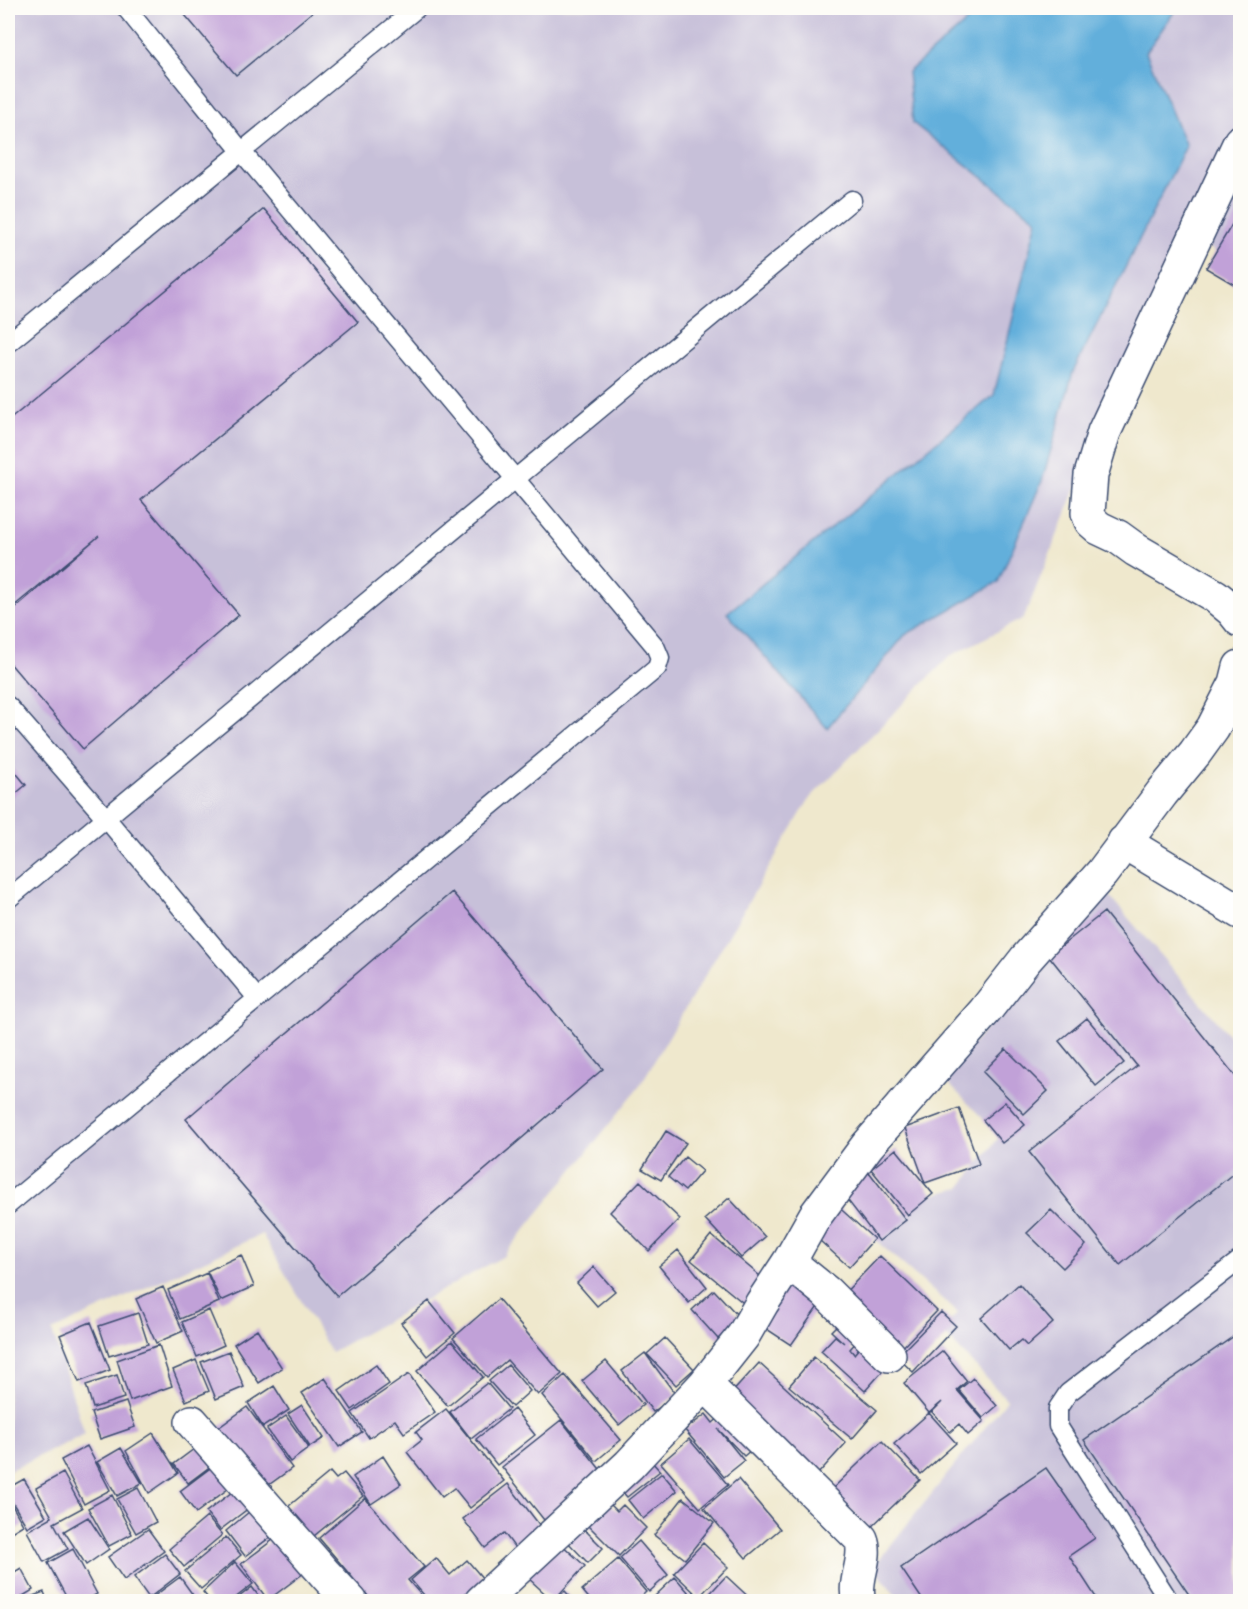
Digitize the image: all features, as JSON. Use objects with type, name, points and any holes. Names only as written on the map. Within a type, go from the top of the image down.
[{"type":"street","points":[[1240,142],[1104,432],[1091,476],[1089,513],[1091,521],[1099,528],[1118,537],[1215,597],[1232,610],[1240,620]]},
{"type":"street","points":[[497,1596],[629,1466],[705,1384],[743,1336],[815,1216],[867,1146],[1102,873],[1213,728],[1236,683],[1240,667]]},
{"type":"street","points":[[1124,842],[1240,912]]},
{"type":"street","points":[[789,1262],[826,1292],[889,1355]]},
{"type":"street","points":[[705,1384],[861,1539],[864,1547],[856,1589],[859,1602]]},
{"type":"street","points":[[192,1422],[351,1602]]},
{"type":"lane","points":[[8,1205],[657,668],[660,658],[655,646],[242,152],[126,8]]},
{"type":"lane","points":[[8,343],[417,8]]},
{"type":"lane","points":[[8,899],[852,200]]},
{"type":"lane","points":[[8,706],[257,998]]},
{"type":"lane","points":[[1170,1602],[1058,1426],[1058,1408],[1068,1393],[1240,1260]]},
{"type":"shaded area","points":[[8,8],[1240,8],[1240,269],[1194,237],[1075,491],[1024,618],[950,656],[810,798],[639,1087],[504,1256],[331,1352],[262,1234],[52,1331],[85,1434],[8,1471]]},
{"type":"shaded area","points":[[1106,892],[1240,1048],[1240,1601],[901,1601],[873,1567],[1007,1400],[941,1330],[958,1313],[872,1237],[927,1196],[960,1188],[1000,1136],[943,1078]]},
{"type":"water","points":[[983,8],[1177,8],[1146,52],[1186,146],[1073,372],[1042,481],[998,582],[905,635],[827,728],[727,613],[994,395],[1037,220],[913,123],[908,72]]},
{"type":"building","points":[[179,8],[317,8],[236,75]]},
{"type":"building","points":[[1240,165],[1240,197],[1226,187]]},
{"type":"building","points":[[264,209],[358,322],[141,500],[239,615],[83,749],[8,661],[8,614],[99,536],[8,611],[8,421]]},
{"type":"building","points":[[1240,211],[1240,288],[1206,268]]},
{"type":"building","points":[[8,763],[26,785],[8,800]]},
{"type":"building","points":[[452,892],[603,1069],[337,1296],[186,1119]]},
{"type":"building","points":[[1104,912],[1240,1082],[1240,1168],[1120,1265],[1029,1152],[1137,1066],[1049,956]]},
{"type":"building","points":[[1087,1018],[1124,1063],[1096,1086],[1059,1041]]},
{"type":"building","points":[[1006,1049],[1048,1091],[1024,1114],[983,1072]]},
{"type":"building","points":[[1005,1102],[1025,1125],[1002,1143],[983,1120]]},
{"type":"building","points":[[959,1108],[979,1164],[925,1183],[905,1128]]},
{"type":"building","points":[[666,1131],[686,1143],[661,1180],[642,1169]]},
{"type":"building","points":[[896,1149],[933,1194],[908,1215],[871,1169]]},
{"type":"building","points":[[685,1157],[702,1171],[685,1191],[668,1177]]},
{"type":"building","points":[[869,1172],[906,1220],[879,1241],[842,1193]]},
{"type":"building","points":[[640,1181],[680,1219],[649,1251],[610,1212]]},
{"type":"building","points":[[729,1198],[765,1237],[741,1258],[705,1219]]},
{"type":"building","points":[[834,1203],[874,1239],[849,1267],[809,1231]]},
{"type":"building","points":[[1051,1210],[1086,1245],[1063,1268],[1027,1233]]},
{"type":"building","points":[[711,1235],[766,1281],[747,1306],[691,1260]]},
{"type":"building","points":[[678,1250],[707,1287],[689,1303],[659,1266]]},
{"type":"building","points":[[241,1255],[254,1286],[221,1301],[207,1271]]},
{"type":"building","points":[[880,1256],[937,1311],[897,1353],[839,1299]]},
{"type":"building","points":[[594,1267],[615,1291],[597,1306],[577,1283]]},
{"type":"building","points":[[207,1273],[219,1302],[180,1319],[168,1290]]},
{"type":"building","points":[[787,1277],[822,1301],[791,1345],[756,1322]]},
{"type":"building","points":[[1019,1284],[1053,1323],[1027,1346],[1021,1340],[1009,1350],[981,1318]]},
{"type":"building","points":[[163,1287],[183,1331],[156,1343],[136,1299]]},
{"type":"building","points":[[714,1290],[740,1318],[718,1339],[692,1310]]},
{"type":"building","points":[[498,1299],[562,1374],[538,1395],[507,1360],[487,1377],[453,1338]]},
{"type":"building","points":[[429,1301],[455,1333],[427,1356],[401,1323]]},
{"type":"building","points":[[209,1310],[224,1345],[197,1357],[182,1322]]},
{"type":"building","points":[[941,1312],[956,1326],[913,1372],[897,1357]]},
{"type":"building","points":[[138,1313],[148,1344],[109,1356],[99,1326]]},
{"type":"building","points":[[841,1321],[859,1339],[850,1349],[854,1354],[865,1341],[890,1363],[865,1391],[821,1351],[835,1336],[844,1343],[831,1331]]},
{"type":"building","points":[[91,1322],[110,1370],[79,1382],[60,1335]]},
{"type":"building","points":[[257,1329],[282,1368],[259,1383],[234,1344]]},
{"type":"building","points":[[1240,1332],[1240,1602],[1194,1602],[1084,1440]]},
{"type":"building","points":[[665,1338],[694,1369],[676,1385],[647,1354]]},
{"type":"building","points":[[452,1341],[483,1377],[448,1406],[417,1371]]},
{"type":"building","points":[[159,1345],[172,1386],[130,1401],[117,1360]]},
{"type":"building","points":[[229,1351],[244,1387],[216,1399],[201,1362]]},
{"type":"building","points":[[943,1351],[967,1381],[957,1390],[984,1421],[968,1435],[959,1424],[950,1432],[932,1412],[942,1402],[929,1413],[904,1383]]},
{"type":"building","points":[[645,1353],[676,1395],[653,1412],[622,1371]]},
{"type":"building","points":[[814,1357],[877,1410],[852,1439],[789,1386]]},
{"type":"building","points":[[196,1360],[209,1391],[186,1401],[173,1370]]},
{"type":"building","points":[[606,1361],[643,1405],[619,1425],[582,1381]]},
{"type":"building","points":[[759,1363],[846,1443],[816,1476],[729,1396]]},
{"type":"building","points":[[376,1365],[389,1384],[352,1410],[339,1391]]},
{"type":"building","points":[[508,1365],[530,1391],[512,1407],[489,1381]]},
{"type":"building","points":[[409,1374],[435,1412],[404,1433],[395,1420],[369,1438],[352,1413]]},
{"type":"building","points":[[117,1375],[124,1398],[93,1408],[86,1385]]},
{"type":"building","points":[[565,1375],[621,1440],[596,1461],[542,1395]]},
{"type":"building","points":[[325,1378],[362,1432],[339,1447],[302,1393]]},
{"type":"building","points":[[973,1378],[997,1406],[983,1418],[959,1390]]},
{"type":"building","points":[[487,1383],[509,1409],[471,1439],[450,1412]]},
{"type":"building","points":[[274,1386],[289,1410],[263,1427],[248,1403]]},
{"type":"building","points":[[126,1402],[135,1427],[100,1439],[91,1413]]},
{"type":"building","points":[[302,1405],[324,1438],[310,1447],[288,1414]]},
{"type":"building","points":[[247,1407],[292,1468],[259,1492],[214,1431]]},
{"type":"building","points":[[446,1409],[504,1481],[470,1508],[454,1488],[442,1497],[407,1452],[422,1440],[416,1432]]},
{"type":"building","points":[[514,1409],[535,1435],[497,1465],[476,1439]]},
{"type":"building","points":[[729,1409],[759,1443],[744,1456],[718,1429],[744,1461],[724,1477],[685,1430],[706,1414],[713,1423]]},
{"type":"building","points":[[929,1413],[956,1443],[921,1474],[894,1444]]},
{"type":"building","points":[[286,1416],[309,1448],[290,1462],[267,1429]]},
{"type":"building","points":[[561,1420],[603,1473],[544,1520],[502,1467]]},
{"type":"building","points":[[153,1433],[178,1473],[149,1493],[126,1451]]},
{"type":"building","points":[[689,1439],[728,1485],[700,1508],[661,1463]]},
{"type":"building","points":[[206,1440],[220,1459],[188,1483],[174,1464]]},
{"type":"building","points":[[882,1441],[920,1480],[869,1529],[831,1490]]},
{"type":"building","points":[[87,1446],[110,1490],[84,1504],[61,1460]]},
{"type":"building","points":[[121,1448],[142,1483],[117,1496],[97,1462]]},
{"type":"building","points":[[383,1456],[401,1484],[371,1504],[353,1477]]},
{"type":"building","points":[[221,1460],[237,1482],[196,1513],[180,1491]]},
{"type":"building","points":[[651,1461],[660,1471],[627,1497],[618,1487]]},
{"type":"building","points":[[1046,1468],[1095,1538],[1069,1556],[1099,1602],[924,1602],[901,1568]]},
{"type":"building","points":[[330,1472],[336,1479],[344,1473],[363,1496],[309,1540],[284,1510]]},
{"type":"building","points":[[63,1473],[82,1508],[54,1523],[68,1549],[44,1562],[27,1531],[52,1517],[36,1488]]},
{"type":"building","points":[[662,1473],[677,1491],[643,1519],[628,1500]]},
{"type":"building","points":[[24,1479],[46,1516],[27,1527],[8,1495],[8,1488]]},
{"type":"building","points":[[738,1479],[780,1529],[746,1558],[704,1508]]},
{"type":"building","points":[[244,1483],[258,1501],[220,1530],[206,1512]]},
{"type":"building","points":[[508,1484],[541,1527],[515,1548],[504,1533],[485,1548],[463,1519]]},
{"type":"building","points":[[138,1488],[156,1522],[136,1533],[117,1499]]},
{"type":"building","points":[[112,1495],[132,1534],[109,1546],[88,1508]]},
{"type":"building","points":[[601,1495],[617,1511],[623,1505],[646,1528],[619,1556],[580,1517]]},
{"type":"building","points":[[8,1498],[23,1525],[8,1534]]},
{"type":"building","points":[[365,1498],[424,1567],[408,1580],[427,1602],[373,1602],[319,1538]]},
{"type":"building","points":[[683,1498],[714,1523],[685,1559],[654,1535]]},
{"type":"building","points":[[261,1502],[281,1529],[245,1556],[226,1531]]},
{"type":"building","points":[[88,1517],[109,1549],[86,1565],[64,1531]]},
{"type":"building","points":[[207,1517],[222,1535],[184,1567],[169,1549]]},
{"type":"building","points":[[576,1521],[603,1548],[588,1563],[562,1536]]},
{"type":"building","points":[[148,1529],[164,1551],[124,1580],[108,1557]]},
{"type":"building","points":[[286,1530],[313,1566],[268,1600],[241,1564]]},
{"type":"building","points":[[226,1537],[241,1555],[201,1589],[185,1571]]},
{"type":"building","points":[[558,1541],[585,1566],[553,1601],[526,1576]]},
{"type":"building","points":[[639,1541],[668,1575],[649,1592],[620,1558]]},
{"type":"building","points":[[703,1543],[728,1567],[699,1597],[674,1573]]},
{"type":"building","points":[[73,1549],[97,1594],[83,1602],[69,1602],[48,1563]]},
{"type":"building","points":[[165,1554],[180,1574],[149,1598],[134,1577]]},
{"type":"building","points":[[436,1558],[450,1575],[467,1560],[484,1580],[467,1595],[470,1600],[468,1602],[430,1602],[411,1580]]},
{"type":"building","points":[[618,1559],[646,1592],[635,1602],[625,1602],[623,1599],[621,1602],[592,1602],[582,1590]]},
{"type":"building","points":[[235,1562],[253,1584],[230,1602],[211,1602],[203,1592]]},
{"type":"building","points":[[21,1568],[33,1590],[13,1602],[8,1602],[8,1576]]},
{"type":"building","points":[[726,1576],[754,1602],[702,1602]]},
{"type":"building","points":[[180,1577],[198,1602],[150,1602],[149,1600]]},
{"type":"building","points":[[675,1577],[697,1602],[660,1602],[655,1596]]},
{"type":"building","points":[[252,1587],[263,1602],[233,1602]]},
{"type":"building","points":[[565,1591],[575,1602],[553,1602]]},
{"type":"building","points":[[44,1592],[48,1602],[19,1602],[19,1601]]}]
